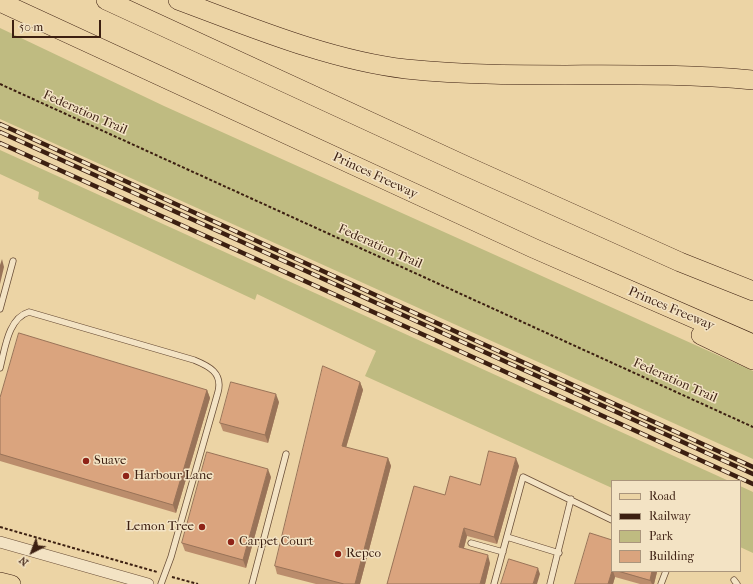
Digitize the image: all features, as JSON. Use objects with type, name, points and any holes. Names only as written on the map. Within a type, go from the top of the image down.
[{"type":"highway","points":[[106,0],[471,168],[680,262],[753,291]]},
{"type":"highway","points":[[178,0],[310,47],[353,60],[406,69],[480,73],[753,80]]},
{"type":"highway","name":"Princes Freeway","points":[[0,2],[533,248],[753,344]]},
{"type":"highway","points":[[533,248],[653,311],[753,360]]},
{"type":"main road","points":[[0,581],[12,584]]},
{"type":"street","points":[[0,542],[148,584]]},
{"type":"lane","points":[[0,309],[13,261]]},
{"type":"lane","points":[[0,368],[12,327],[22,314],[29,312],[194,360],[212,369],[218,377],[220,386],[171,557],[161,584]]},
{"type":"lane","points":[[252,584],[286,454]]},
{"type":"lane","points":[[494,584],[523,477],[611,519]]},
{"type":"lane","points":[[550,584],[559,553],[571,499]]},
{"type":"lane","points":[[507,538],[559,553]]},
{"type":"lane","points":[[471,543],[503,552]]},
{"type":"lane","points":[[661,584],[666,572]]},
{"type":"path","name":"Federation Trail","points":[[0,84],[753,427]]},
{"type":"path","points":[[0,527],[198,584]]},
{"type":"green space","points":[[0,28],[164,106],[753,371],[753,459],[0,119]]},
{"type":"green space","points":[[0,150],[727,480],[611,480],[611,488],[365,376],[376,351],[257,294],[255,300],[38,199],[39,192],[0,174]]},
{"type":"green space","points":[[741,486],[753,492],[753,553],[741,547]]},
{"type":"building","points":[[19,333],[207,390],[173,505],[0,454],[0,398]]},
{"type":"building","points":[[323,366],[360,382],[342,446],[388,458],[355,584],[344,584],[275,566]]},
{"type":"building","points":[[231,382],[276,394],[265,435],[220,423]]},
{"type":"building","points":[[489,451],[516,458],[494,537],[464,528],[459,547],[488,555],[480,584],[387,584],[414,486],[445,495],[450,476],[480,485]]},
{"type":"building","points":[[207,452],[268,469],[243,560],[182,543]]},
{"type":"building","points":[[590,533],[611,540],[612,572],[608,584],[575,584]]},
{"type":"building","points":[[509,559],[538,568],[533,584],[501,584]]},
{"type":"building","points":[[622,572],[652,572],[650,580]]},
{"type":"railway","points":[[0,124],[753,467]]},
{"type":"railway","points":[[0,132],[753,474]]},
{"type":"railway","points":[[0,143],[753,484]]},
{"type":"place","name":"Suave","points":[[86,461]]},
{"type":"place","name":"Harbour Lane","points":[[126,476]]},
{"type":"place","name":"Lemon Tree","points":[[202,527]]},
{"type":"place","name":"Carpet Court","points":[[231,542]]},
{"type":"place","name":"Repco","points":[[338,554]]}]
